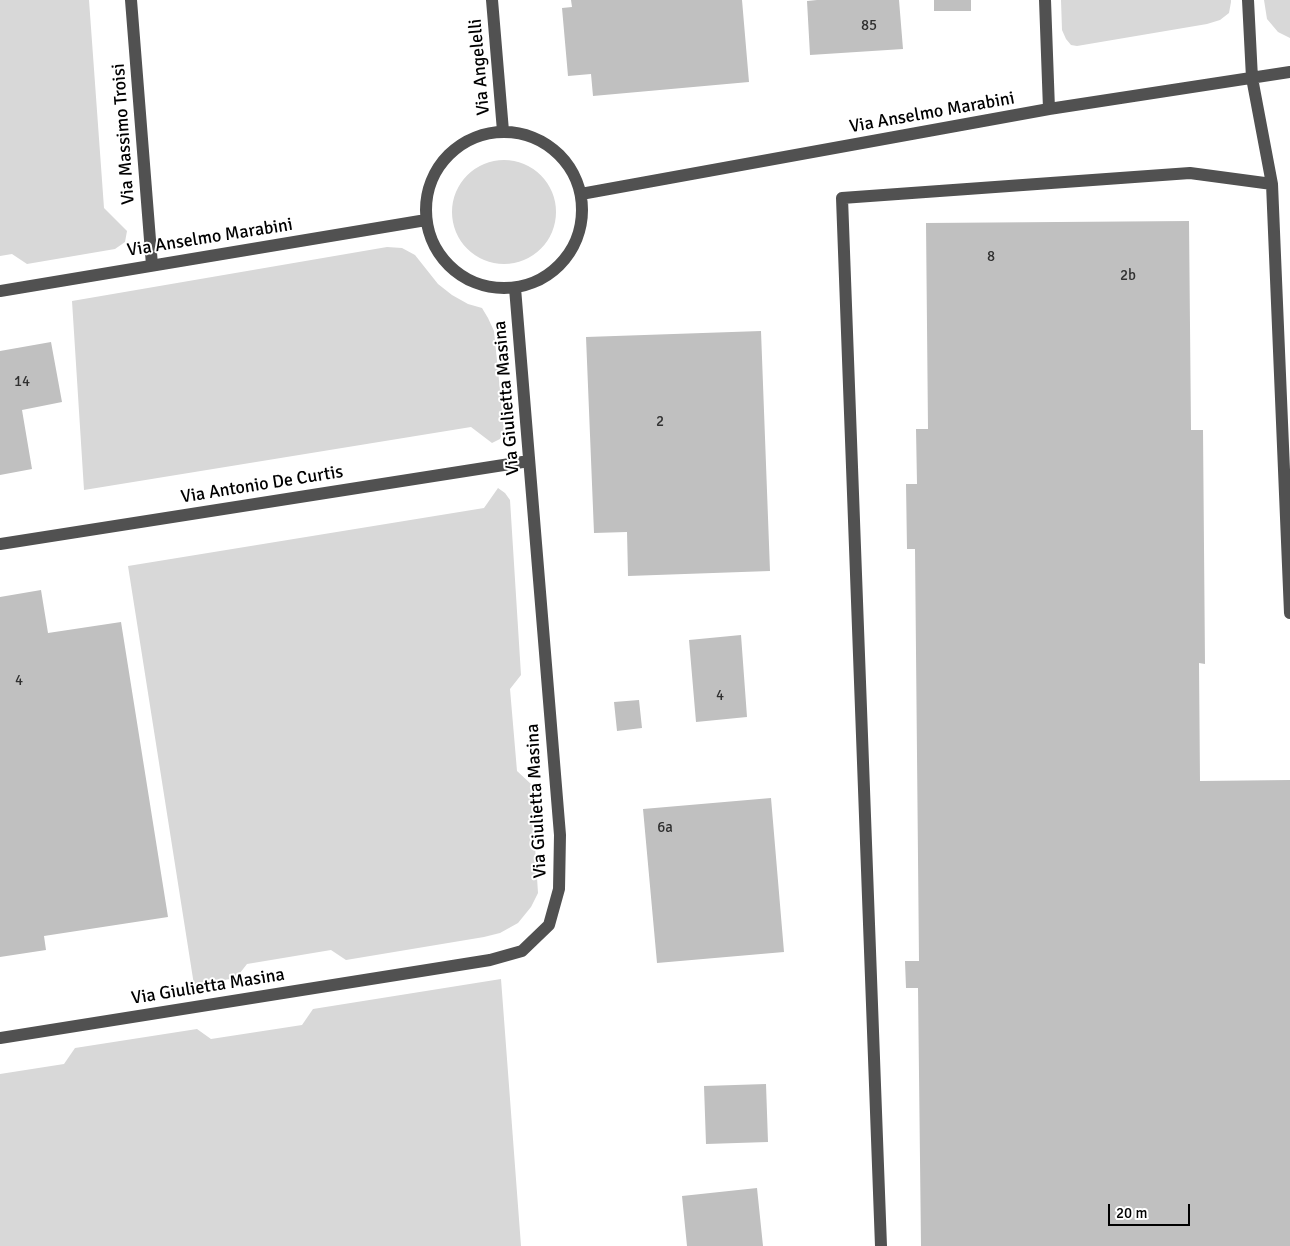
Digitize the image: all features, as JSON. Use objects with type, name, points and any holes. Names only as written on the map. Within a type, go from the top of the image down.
[{"type":"street","name":"Via Massimo Troisi","points":[[131,0],[152,265]]},
{"type":"street","name":"Via Angelelli","points":[[492,0],[503,131]]},
{"type":"street","points":[[1045,0],[1049,109]]},
{"type":"street","points":[[1248,0],[1252,78],[1272,184],[1284,347],[1290,614]]},
{"type":"street","name":"Via Anselmo Marabini","points":[[581,194],[1049,109],[1290,72]]},
{"type":"street","points":[[503,131],[526,134],[546,143],[569,164],[581,194],[583,216],[576,243],[562,264],[539,281],[515,288],[489,288],[461,276],[440,255],[432,241],[426,220],[428,190],[438,167],[457,147],[478,136],[503,131]]},
{"type":"street","points":[[881,1246],[842,198],[1190,173],[1272,184]]},
{"type":"street","name":"Via Anselmo Marabini","points":[[0,290],[426,220]]},
{"type":"street","name":"Via Giulietta Masina","points":[[0,1038],[490,960],[522,951],[550,925],[559,889],[560,835],[515,288]]},
{"type":"street","name":"Via Antonio De Curtis","points":[[0,544],[529,461]]},
{"type":"shaded area","points":[[0,0],[89,0],[104,208],[127,231],[125,242],[115,249],[27,264],[12,254],[0,256]]},
{"type":"shaded area","points":[[1061,0],[1231,0],[1231,2],[1229,13],[1220,20],[1207,24],[1077,46],[1071,45],[1062,30]]},
{"type":"shaded area","points":[[1264,0],[1290,0],[1290,38],[1278,32],[1267,19]]},
{"type":"shaded area","points":[[504,160],[524,164],[541,175],[552,192],[556,212],[552,232],[541,249],[524,260],[504,264],[484,260],[467,249],[456,232],[452,212],[456,192],[467,175],[484,164]]},
{"type":"shaded area","points":[[387,247],[402,248],[415,255],[438,284],[468,304],[482,308],[488,318],[494,331],[504,430],[500,439],[492,443],[471,427],[84,490],[72,301]]},
{"type":"shaded area","points":[[498,488],[510,500],[521,675],[510,689],[517,771],[531,784],[538,893],[531,907],[518,923],[500,933],[484,937],[346,960],[331,950],[247,964],[236,978],[194,985],[128,566],[484,508]]},
{"type":"shaded area","points":[[501,979],[521,1246],[0,1246],[0,1074],[64,1064],[75,1048],[197,1029],[211,1039],[302,1025],[313,1009]]},
{"type":"building","points":[[571,0],[742,0],[749,82],[593,96],[591,74],[568,76],[562,8],[572,7]]},
{"type":"building","points":[[899,0],[903,49],[810,55],[807,1]]},
{"type":"building","points":[[934,0],[971,0],[971,11],[934,11]]},
{"type":"building","points":[[1189,221],[1191,430],[1203,430],[1205,664],[1199,663],[1200,781],[1290,780],[1290,1246],[921,1246],[918,988],[906,988],[905,961],[919,961],[915,549],[907,549],[906,484],[917,484],[916,429],[928,429],[926,223]]},
{"type":"building","points":[[761,331],[770,571],[628,576],[627,532],[594,533],[586,337]]},
{"type":"building","points":[[51,342],[62,402],[22,410],[32,469],[0,475],[0,351]]},
{"type":"building","points":[[41,590],[48,633],[121,622],[168,917],[44,936],[46,950],[0,957],[0,597]]},
{"type":"building","points":[[741,635],[747,717],[696,722],[689,640]]},
{"type":"building","points":[[639,700],[642,728],[617,731],[614,702]]},
{"type":"building","points":[[771,798],[784,952],[657,963],[643,809]]},
{"type":"building","points":[[766,1084],[768,1142],[706,1144],[704,1086]]},
{"type":"building","points":[[757,1188],[763,1246],[687,1246],[682,1196]]}]
